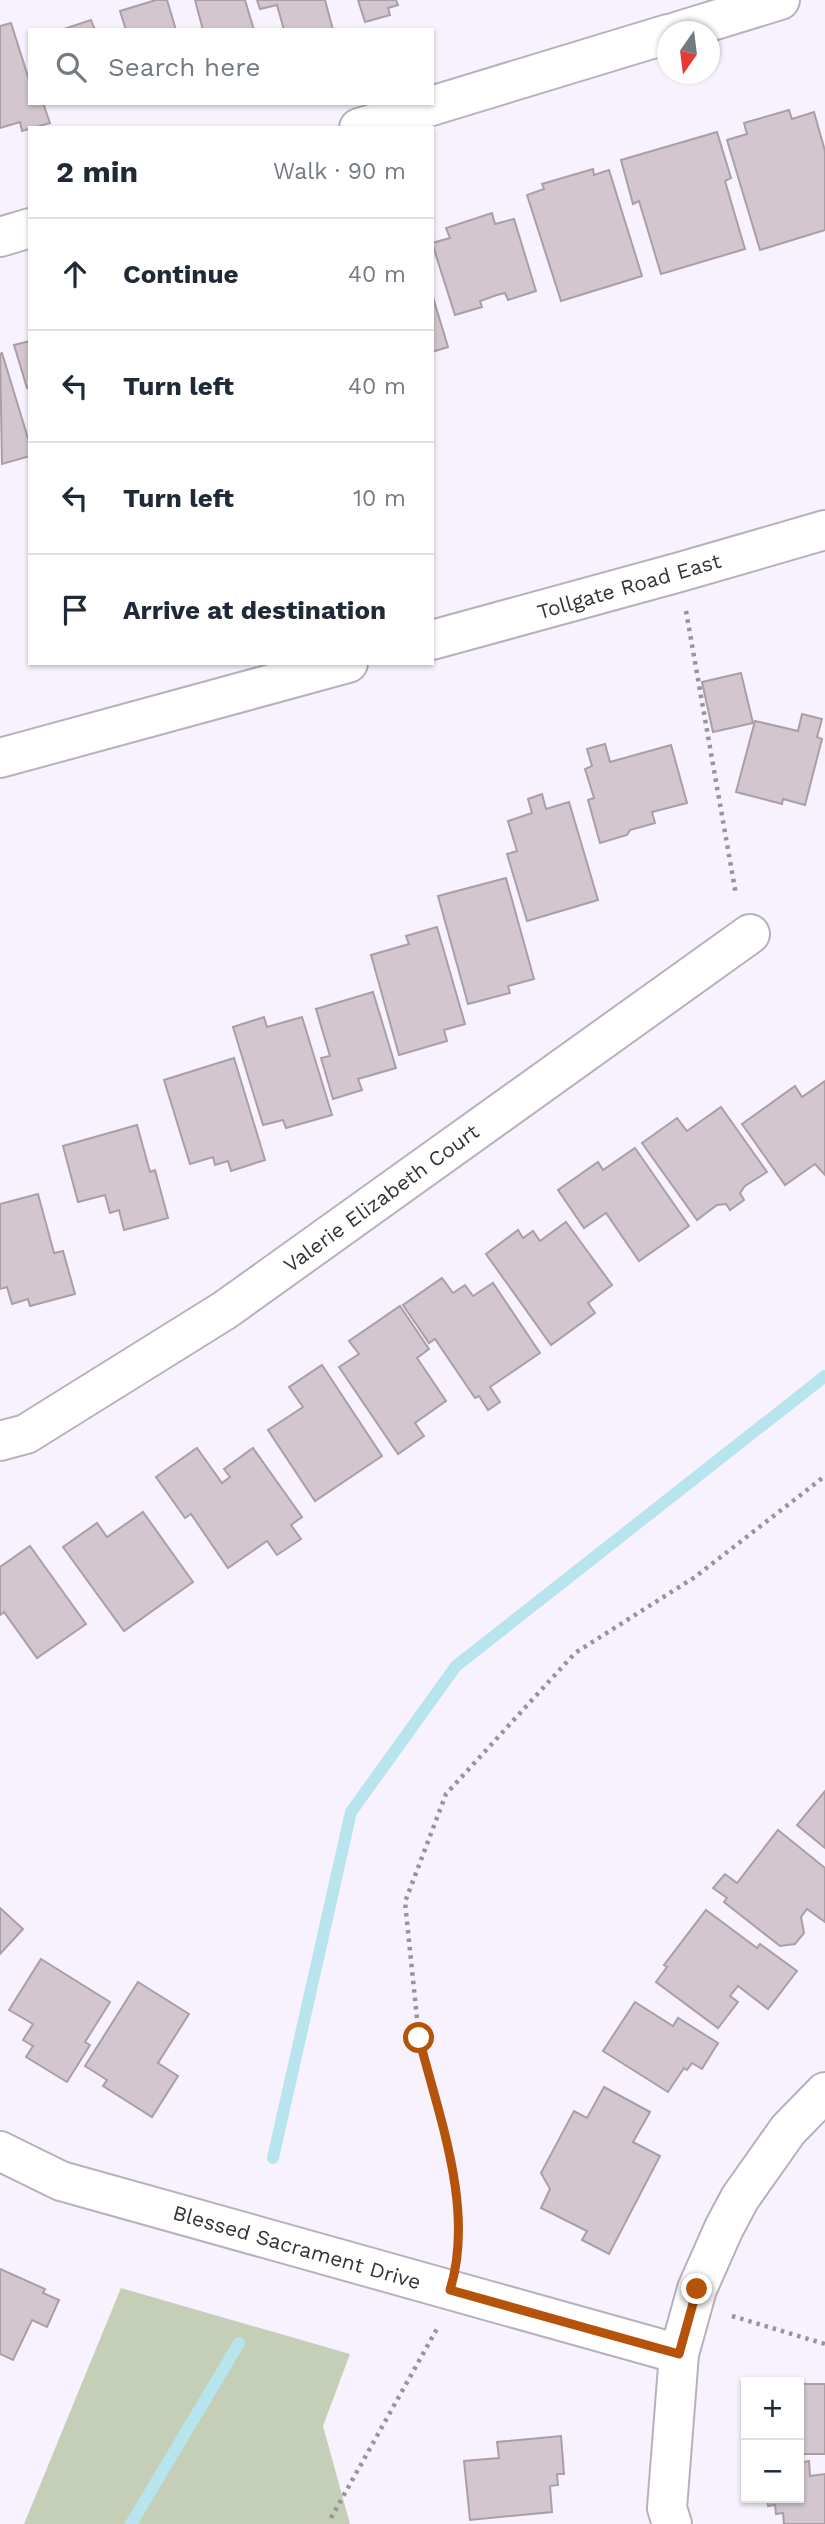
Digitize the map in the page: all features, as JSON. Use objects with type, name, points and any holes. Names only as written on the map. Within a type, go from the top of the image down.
[{"type":"street","points":[[712,21],[780,0]]},
{"type":"street","points":[[366,126],[657,37]]},
{"type":"street","points":[[0,237],[28,229]]},
{"type":"street","name":"Tollgate Road East","points":[[434,639],[825,530]]},
{"type":"street","points":[[0,758],[341,665]]},
{"type":"street","name":"Valerie Elizabeth Court","points":[[0,1441],[26,1434],[225,1310],[750,934]]},
{"type":"street","points":[[672,2524],[667,2508],[679,2354],[692,2304],[709,2258],[740,2198],[788,2130],[825,2092]]},
{"type":"street","name":"Blessed Sacrament Drive","points":[[0,2151],[61,2181],[679,2354]]},
{"type":"path","points":[[680,572],[734,889],[750,934]]},
{"type":"path","points":[[331,2518],[436,2332],[457,2268],[458,2191],[419,2038],[405,1902],[446,1794],[575,1653],[695,1577],[825,1476]]},
{"type":"path","points":[[692,2304],[825,2344]]},
{"type":"green space","points":[[121,2288],[350,2354],[323,2426],[350,2524],[24,2524]]},
{"type":"building","points":[[156,0],[167,0],[175,28],[125,28],[120,11]]},
{"type":"building","points":[[195,0],[245,0],[253,28],[202,28]]},
{"type":"building","points":[[257,0],[325,0],[332,28],[283,28],[277,5],[260,9]]},
{"type":"building","points":[[358,0],[396,0],[398,5],[388,8],[390,15],[365,22]]},
{"type":"building","points":[[91,20],[94,28],[67,28]]},
{"type":"building","points":[[11,23],[28,77],[28,105],[44,105],[50,123],[28,126],[28,129],[22,131],[20,122],[0,128],[0,26]]},
{"type":"building","points":[[789,110],[792,119],[814,112],[825,151],[825,230],[760,250],[727,140],[747,134],[744,123]]},
{"type":"building","points":[[717,132],[731,178],[725,181],[745,249],[661,274],[639,201],[633,204],[621,160]]},
{"type":"building","points":[[593,169],[594,175],[609,170],[642,276],[561,301],[527,195],[544,189],[542,184]]},
{"type":"building","points":[[492,213],[495,224],[514,219],[536,291],[508,300],[505,293],[497,295],[480,301],[482,307],[455,315],[434,249],[434,242],[450,238],[446,228]]},
{"type":"building","points":[[434,301],[448,347],[434,351]]},
{"type":"building","points":[[28,342],[27,388],[14,345]]},
{"type":"building","points":[[2,353],[28,438],[28,457],[2,464]]},
{"type":"building","points":[[741,673],[753,723],[713,732],[702,682]]},
{"type":"building","points":[[802,714],[822,719],[817,737],[822,739],[805,805],[783,799],[782,804],[736,792],[755,721],[798,731]]},
{"type":"building","points":[[605,744],[610,762],[671,745],[687,803],[652,812],[655,823],[600,843],[588,800],[594,798],[585,769],[592,766],[587,749]]},
{"type":"building","points":[[542,794],[546,809],[569,802],[598,900],[527,921],[507,854],[517,851],[508,821],[532,813],[528,799]]},
{"type":"building","points":[[506,878],[534,979],[508,986],[510,993],[468,1004],[438,896]]},
{"type":"building","points":[[437,927],[465,1024],[444,1030],[447,1041],[399,1055],[371,955],[409,944],[406,936]]},
{"type":"building","points":[[373,992],[396,1068],[358,1079],[362,1090],[333,1099],[321,1058],[330,1056],[316,1009]]},
{"type":"building","points":[[264,1017],[267,1027],[302,1017],[332,1115],[286,1128],[283,1120],[263,1125],[233,1027]]},
{"type":"building","points":[[234,1058],[265,1160],[231,1171],[228,1161],[215,1165],[213,1157],[190,1164],[164,1080]]},
{"type":"building","points":[[825,1081],[825,1175],[815,1164],[785,1185],[742,1124],[795,1086],[802,1097]]},
{"type":"building","points":[[721,1107],[767,1172],[745,1186],[740,1193],[744,1200],[730,1210],[726,1204],[717,1205],[697,1220],[642,1143],[677,1118],[687,1131]]},
{"type":"building","points":[[137,1125],[150,1172],[155,1170],[168,1218],[124,1230],[119,1210],[110,1213],[105,1195],[78,1202],[63,1146]]},
{"type":"building","points":[[635,1148],[689,1226],[639,1261],[606,1213],[584,1228],[558,1190],[598,1162],[603,1170]]},
{"type":"building","points":[[38,1194],[54,1253],[63,1251],[75,1294],[30,1306],[28,1299],[12,1304],[7,1287],[0,1289],[0,1204]]},
{"type":"building","points":[[566,1222],[612,1285],[588,1303],[595,1313],[551,1345],[486,1254],[518,1230],[523,1238],[533,1231],[540,1241]]},
{"type":"building","points":[[442,1278],[453,1293],[465,1285],[473,1296],[493,1283],[540,1353],[490,1387],[500,1402],[488,1410],[479,1396],[475,1398],[435,1339],[429,1343],[403,1305]]},
{"type":"building","points":[[400,1306],[429,1349],[417,1358],[446,1401],[415,1423],[424,1436],[398,1454],[339,1367],[359,1354],[349,1341]]},
{"type":"building","points":[[322,1365],[382,1456],[315,1501],[268,1430],[303,1407],[289,1387]]},
{"type":"building","points":[[197,1448],[222,1483],[230,1477],[224,1469],[253,1448],[302,1517],[291,1525],[301,1539],[277,1555],[267,1541],[228,1568],[191,1514],[185,1518],[156,1477]]},
{"type":"building","points":[[143,1512],[193,1582],[124,1631],[63,1547],[97,1523],[107,1537]]},
{"type":"building","points":[[30,1546],[86,1624],[37,1658],[4,1612],[0,1615],[0,1567]]},
{"type":"building","points":[[825,1791],[825,1848],[797,1825]]},
{"type":"building","points":[[778,1830],[825,1868],[825,1922],[807,1909],[801,1917],[804,1933],[795,1944],[780,1946],[724,1902],[727,1898],[713,1888],[725,1874],[737,1883]]},
{"type":"building","points":[[0,1908],[23,1929],[0,1954]]},
{"type":"building","points":[[706,1910],[757,1948],[760,1944],[797,1971],[768,2009],[738,1986],[730,1996],[738,2002],[718,2028],[656,1982],[667,1967],[664,1965]]},
{"type":"building","points":[[41,1959],[110,2002],[85,2042],[90,2045],[67,2082],[26,2057],[33,2046],[23,2040],[33,2024],[9,2010]]},
{"type":"building","points":[[138,1982],[189,2014],[158,2063],[178,2076],[152,2117],[103,2086],[107,2080],[85,2066]]},
{"type":"building","points":[[635,2002],[673,2026],[678,2018],[718,2043],[702,2069],[692,2063],[687,2070],[684,2068],[668,2092],[603,2051]]},
{"type":"building","points":[[604,2087],[650,2112],[633,2142],[660,2156],[609,2254],[582,2240],[587,2231],[541,2208],[550,2189],[541,2173],[574,2111],[587,2118]]},
{"type":"building","points":[[0,2269],[45,2289],[43,2293],[59,2300],[47,2327],[32,2320],[13,2360],[0,2354]]},
{"type":"building","points":[[804,2384],[825,2384],[825,2454],[804,2454]]},
{"type":"building","points":[[561,2436],[564,2474],[557,2474],[558,2485],[550,2486],[552,2512],[470,2520],[464,2461],[499,2458],[497,2442]]},
{"type":"building","points":[[809,2461],[810,2476],[825,2474],[825,2524],[784,2524],[783,2513],[776,2514],[775,2505],[768,2506],[768,2503],[804,2503],[804,2462]]},
{"type":"waterway","points":[[273,2158],[351,1812],[456,1666],[825,1376]]},
{"type":"waterway","points":[[131,2524],[239,2343]]},
{"type":"route","points":[[419,2038],[458,2191],[457,2268],[450,2290],[679,2354],[697,2289]]}]
